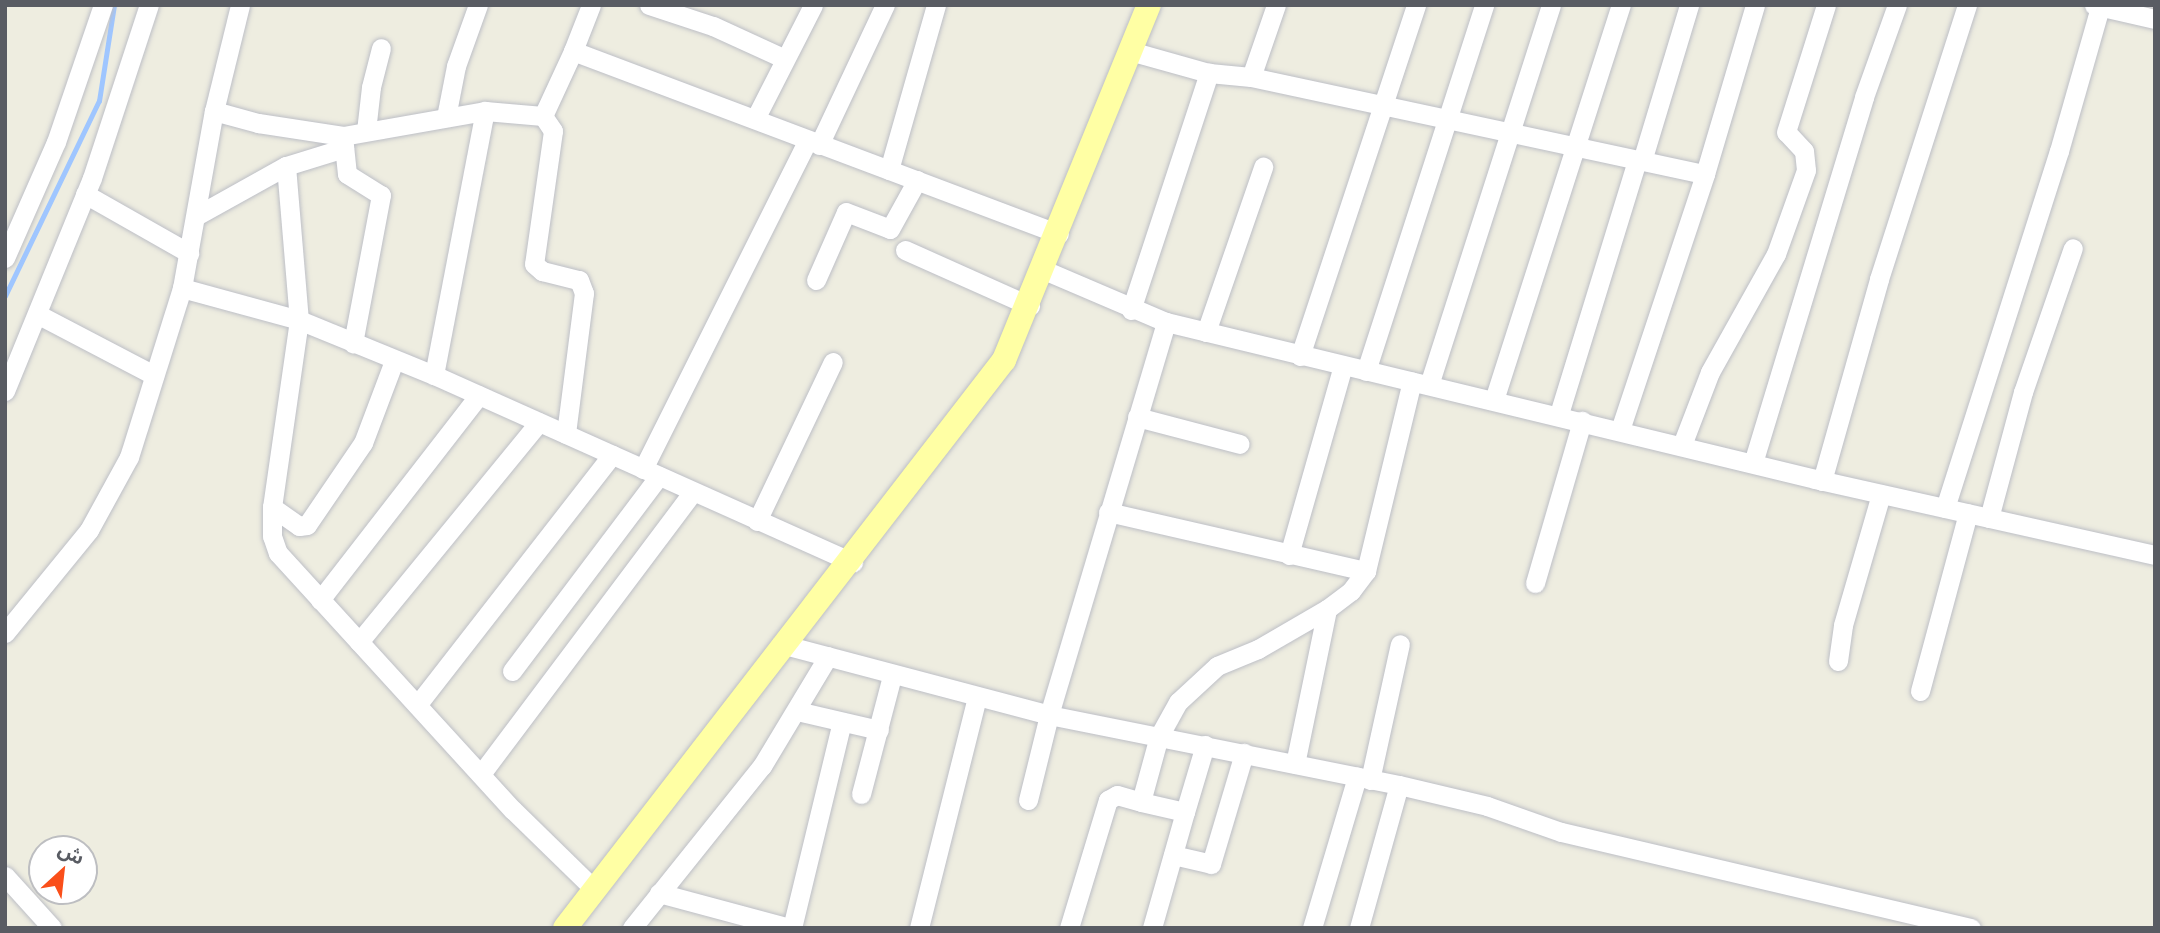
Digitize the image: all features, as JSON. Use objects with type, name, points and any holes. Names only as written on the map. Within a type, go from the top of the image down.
[{"type":"main road","points":[[565,928],[781,645],[853,562],[997,370],[1030,306],[1149,5]]},
{"type":"street","points":[[5,258],[56,142],[103,5]]},
{"type":"street","points":[[5,391],[39,315],[85,194],[149,5]]},
{"type":"street","points":[[5,633],[68,558],[115,486],[129,457],[182,288],[214,111],[240,5]]},
{"type":"street","points":[[446,117],[456,66],[478,5]]},
{"type":"street","points":[[543,116],[591,5]]},
{"type":"street","points":[[649,5],[713,26],[785,59]]},
{"type":"street","points":[[755,119],[813,5]]},
{"type":"street","points":[[512,671],[651,473],[813,143],[885,5]]},
{"type":"street","points":[[889,170],[936,5]]},
{"type":"street","points":[[1251,77],[1276,5]]},
{"type":"street","points":[[1300,356],[1416,5]]},
{"type":"street","points":[[1366,371],[1484,5]]},
{"type":"street","points":[[1141,802],[1159,736],[1178,702],[1217,666],[1258,649],[1327,609],[1350,591],[1366,571],[1420,383],[1551,5]]},
{"type":"street","points":[[1494,400],[1621,5]]},
{"type":"street","points":[[1559,414],[1689,5]]},
{"type":"street","points":[[1620,430],[1705,174],[1755,5]]},
{"type":"street","points":[[1682,445],[1710,372],[1776,254],[1806,170],[1804,151],[1786,132],[1826,5]]},
{"type":"street","points":[[1753,463],[1864,97],[1897,5]]},
{"type":"street","points":[[1822,481],[1879,279],[1966,5]]},
{"type":"street","points":[[1945,508],[2059,152],[2102,6],[2155,19]]},
{"type":"street","points":[[366,131],[371,87],[382,48]]},
{"type":"street","points":[[573,51],[1059,234]]},
{"type":"street","points":[[1130,51],[1209,73],[1251,77],[1381,107],[1509,131],[1705,174]]},
{"type":"street","points":[[1131,310],[1209,73]]},
{"type":"street","points":[[214,111],[344,142]]},
{"type":"street","points":[[197,216],[286,166],[366,131],[485,111],[543,116]]},
{"type":"street","points":[[434,375],[485,111]]},
{"type":"street","points":[[543,116],[553,131],[534,264],[542,271],[579,280],[584,293],[566,434]]},
{"type":"street","points":[[344,142],[351,181],[381,195],[353,343]]},
{"type":"street","points":[[286,166],[299,320],[272,507],[272,536],[278,554],[481,774],[594,890]]},
{"type":"street","points":[[1206,332],[1263,167]]},
{"type":"street","points":[[816,279],[846,212],[890,229],[916,180]]},
{"type":"street","points":[[85,194],[189,253]]},
{"type":"street","points":[[1989,518],[2024,392],[2073,247]]},
{"type":"street","points":[[905,250],[1030,306]]},
{"type":"street","points":[[1044,270],[1166,323],[1559,414],[1822,481],[2155,555]]},
{"type":"street","points":[[182,288],[299,320],[394,361],[434,375],[757,522],[853,562]]},
{"type":"street","points":[[39,315],[154,375]]},
{"type":"street","points":[[1028,800],[1049,715],[1166,323]]},
{"type":"street","points":[[272,507],[299,526],[307,524],[363,443],[394,361]]},
{"type":"street","points":[[757,522],[833,362]]},
{"type":"street","points":[[1289,555],[1343,366]]},
{"type":"street","points":[[320,600],[480,395]]},
{"type":"street","points":[[1137,417],[1240,444]]},
{"type":"street","points":[[1535,583],[1582,421]]},
{"type":"street","points":[[359,642],[539,422]]},
{"type":"street","points":[[418,704],[612,455]]},
{"type":"street","points":[[481,774],[694,492]]},
{"type":"street","points":[[1838,661],[1843,625],[1881,494]]},
{"type":"street","points":[[1108,512],[1366,571]]},
{"type":"street","points":[[1920,691],[1968,513]]},
{"type":"street","points":[[1296,764],[1327,609]]},
{"type":"street","points":[[1312,928],[1364,779],[1400,644]]},
{"type":"street","points":[[781,645],[1049,715],[1399,785],[1487,806],[1584,838],[1971,928]]},
{"type":"street","points":[[632,928],[762,766],[828,656]]},
{"type":"street","points":[[861,794],[892,676]]},
{"type":"street","points":[[919,928],[939,864],[977,697]]},
{"type":"street","points":[[797,711],[878,730]]},
{"type":"street","points":[[659,893],[739,922],[791,928],[842,722]]},
{"type":"street","points":[[1152,928],[1205,745]]},
{"type":"street","points":[[1173,855],[1212,864],[1244,753]]},
{"type":"street","points":[[1359,928],[1399,785]]},
{"type":"street","points":[[1069,928],[1108,800],[1117,796],[1185,812]]},
{"type":"street","points":[[5,876],[52,928]]},
{"type":"waterway","points":[[5,296],[99,101],[114,5]]}]
